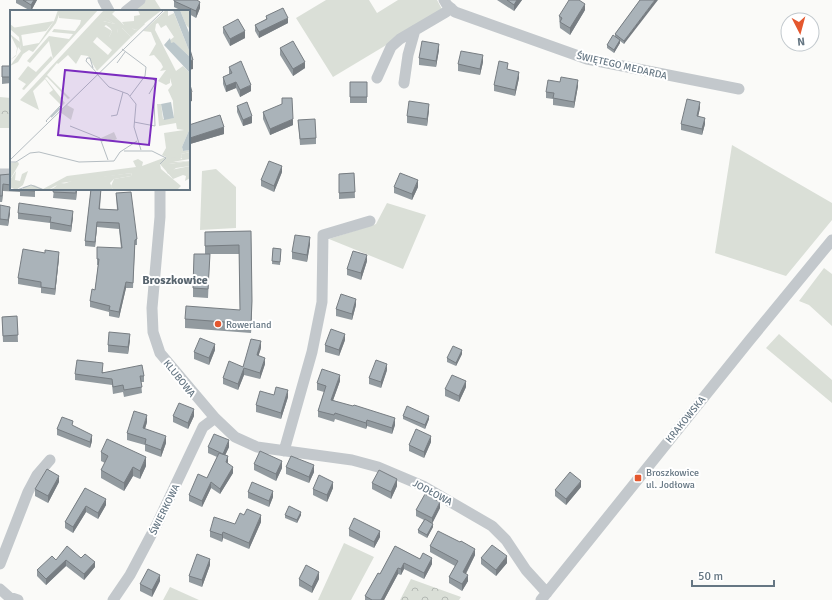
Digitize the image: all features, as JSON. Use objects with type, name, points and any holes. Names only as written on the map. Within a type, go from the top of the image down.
[{"type":"street","points":[[103,0],[108,10]]},
{"type":"street","points":[[127,10],[140,0]]},
{"type":"street","points":[[377,78],[391,47],[400,39],[446,12],[448,4]]},
{"type":"street","name":"ŚWIĘTEGO MEDARDA","points":[[448,4],[455,12],[587,59],[739,89]]},
{"type":"street","points":[[404,83],[408,55],[415,30]]},
{"type":"street","name":"KLUBOWA","points":[[160,190],[160,218],[152,308],[153,332],[160,353],[214,418]]},
{"type":"street","points":[[284,451],[312,352],[322,302],[324,235],[370,221]]},
{"type":"street","name":"KRAKOWSKA","points":[[545,597],[648,466],[830,247]]},
{"type":"street","name":"JODŁOWA","points":[[214,418],[235,437],[257,446],[352,460],[378,467],[423,486],[492,526],[506,540],[545,597]]},
{"type":"street","name":"ŚWIERKOWA","points":[[113,600],[130,575],[154,531],[203,427],[214,418]]},
{"type":"street","points":[[0,564],[28,492],[37,475],[50,460]]},
{"type":"street","points":[[0,589],[9,597],[18,600]]},
{"type":"green space","points":[[145,0],[155,0],[161,10],[132,10]]},
{"type":"green space","points":[[326,0],[369,0],[377,13],[398,0],[437,0],[443,11],[333,77],[296,18]]},
{"type":"green space","points":[[0,97],[10,98],[10,128],[0,128]]},
{"type":"green space","points":[[732,145],[832,203],[832,220],[786,276],[715,253]]},
{"type":"green space","points":[[216,169],[236,187],[236,228],[200,230],[202,171]]},
{"type":"green space","points":[[387,203],[426,215],[403,269],[329,239],[376,224]]},
{"type":"green space","points":[[824,268],[832,274],[832,326],[809,305],[799,301]]},
{"type":"green space","points":[[779,334],[832,380],[832,403],[766,348]]},
{"type":"green space","points":[[344,543],[374,557],[351,600],[318,600]]},
{"type":"green space","points":[[411,579],[461,597],[459,600],[400,600]]},
{"type":"green space","points":[[170,587],[199,600],[163,600]]},
{"type":"building","points":[[23,0],[34,0],[31,5]]},
{"type":"building","points":[[174,0],[197,0],[200,2],[196,11]]},
{"type":"building","points":[[507,0],[517,0],[514,5]]},
{"type":"building","points":[[569,0],[579,0],[585,4],[570,28],[560,22],[562,18],[559,16]]},
{"type":"building","points":[[640,0],[655,0],[624,41],[615,34]]},
{"type":"building","points":[[283,8],[288,18],[259,32],[255,25],[267,19],[266,16]]},
{"type":"building","points":[[238,19],[245,31],[230,39],[223,27]]},
{"type":"building","points":[[613,35],[620,40],[614,50],[607,45]]},
{"type":"building","points":[[293,41],[305,62],[293,69],[280,48]]},
{"type":"building","points":[[422,41],[439,44],[436,61],[419,58]]},
{"type":"building","points":[[190,50],[193,60],[190,61]]},
{"type":"building","points":[[461,51],[483,55],[480,69],[458,64]]},
{"type":"building","points":[[241,61],[251,85],[240,90],[236,82],[226,86],[223,77],[232,73],[229,67]]},
{"type":"building","points":[[499,61],[508,63],[507,69],[519,72],[515,90],[494,85]]},
{"type":"building","points":[[2,66],[10,66],[10,77],[2,77]]},
{"type":"building","points":[[561,77],[578,80],[574,102],[553,98],[554,93],[546,92],[548,80],[560,82]]},
{"type":"building","points":[[350,82],[367,82],[367,97],[350,97]]},
{"type":"building","points":[[282,98],[292,98],[293,119],[270,129],[263,112],[282,104]]},
{"type":"building","points":[[687,99],[700,102],[697,116],[705,118],[702,129],[681,124]]},
{"type":"building","points":[[409,101],[429,104],[427,119],[407,116]]},
{"type":"building","points":[[247,102],[252,116],[243,120],[237,106]]},
{"type":"building","points":[[220,115],[224,127],[190,138],[190,125]]},
{"type":"building","points":[[315,119],[316,138],[300,139],[298,120]]},
{"type":"building","points":[[269,161],[282,166],[274,186],[261,180]]},
{"type":"building","points":[[354,173],[355,192],[339,193],[339,174]]},
{"type":"building","points":[[400,173],[418,180],[412,194],[394,187]]},
{"type":"building","points":[[10,174],[10,185],[3,184],[2,196],[0,196],[0,175]]},
{"type":"building","points":[[54,190],[76,190],[76,193],[53,192]]},
{"type":"building","points":[[91,190],[101,190],[99,209],[118,210],[116,193],[131,192],[137,239],[135,240],[133,283],[126,282],[119,312],[109,310],[110,306],[90,301],[92,289],[95,290],[99,259],[97,259],[97,247],[122,248],[119,223],[97,222],[95,242],[85,241]]},
{"type":"building","points":[[19,203],[73,211],[71,226],[50,222],[51,217],[18,213]]},
{"type":"building","points":[[0,205],[10,207],[8,220],[0,219]]},
{"type":"building","points":[[251,231],[251,324],[185,319],[186,306],[240,310],[239,245],[205,246],[205,232]]},
{"type":"building","points":[[295,235],[310,237],[307,255],[292,252]]},
{"type":"building","points":[[273,248],[281,249],[280,262],[272,261]]},
{"type":"building","points":[[23,249],[45,253],[45,250],[59,252],[55,289],[41,287],[41,282],[18,278]]},
{"type":"building","points":[[353,251],[367,255],[361,273],[347,269]]},
{"type":"building","points":[[194,254],[210,254],[208,289],[193,288]]},
{"type":"building","points":[[341,294],[356,299],[352,314],[336,309]]},
{"type":"building","points":[[17,316],[18,335],[3,336],[2,317]]},
{"type":"building","points":[[331,329],[345,334],[339,350],[325,345]]},
{"type":"building","points":[[109,332],[130,334],[128,347],[108,345]]},
{"type":"building","points":[[200,338],[215,344],[209,358],[194,352]]},
{"type":"building","points":[[251,339],[261,341],[257,355],[265,358],[260,373],[244,368],[238,384],[223,378],[229,361],[243,367]]},
{"type":"building","points":[[453,346],[462,350],[456,363],[447,358]]},
{"type":"building","points":[[77,360],[103,363],[102,373],[142,365],[144,376],[140,376],[142,387],[124,390],[123,385],[113,387],[112,379],[75,374]]},
{"type":"building","points":[[376,360],[387,364],[381,382],[369,378]]},
{"type":"building","points":[[322,369],[340,375],[331,400],[354,405],[395,418],[392,428],[367,420],[366,423],[335,413],[334,415],[318,411],[326,386],[317,383]]},
{"type":"building","points":[[452,375],[466,381],[459,396],[445,389]]},
{"type":"building","points":[[276,387],[288,390],[281,413],[256,405],[260,391],[274,395]]},
{"type":"building","points":[[179,403],[194,409],[188,423],[173,416]]},
{"type":"building","points":[[407,406],[429,416],[425,425],[403,416]]},
{"type":"building","points":[[134,411],[147,415],[143,428],[166,436],[161,450],[145,444],[146,439],[127,433]]},
{"type":"building","points":[[62,417],[73,421],[72,425],[92,435],[90,442],[57,429]]},
{"type":"building","points":[[416,429],[431,436],[424,452],[409,445]]},
{"type":"building","points":[[214,434],[229,440],[223,454],[208,447]]},
{"type":"building","points":[[107,439],[146,457],[140,471],[133,467],[124,483],[101,470],[108,456],[101,452]]},
{"type":"building","points":[[260,451],[282,461],[276,474],[254,464]]},
{"type":"building","points":[[219,453],[228,456],[226,462],[233,467],[220,489],[211,482],[202,501],[189,495],[198,474],[207,478]]},
{"type":"building","points":[[291,456],[314,465],[309,477],[286,467]]},
{"type":"building","points":[[47,469],[59,476],[48,496],[35,489]]},
{"type":"building","points":[[379,470],[397,479],[391,492],[372,483]]},
{"type":"building","points":[[570,472],[581,481],[566,499],[555,490]]},
{"type":"building","points":[[319,475],[333,482],[327,495],[313,489]]},
{"type":"building","points":[[252,482],[273,491],[269,501],[248,492]]},
{"type":"building","points":[[85,488],[106,499],[98,513],[86,506],[73,527],[65,522]]},
{"type":"building","points":[[425,494],[440,502],[432,518],[416,510]]},
{"type":"building","points":[[289,506],[301,512],[297,520],[285,515]]},
{"type":"building","points":[[247,509],[261,515],[249,543],[223,532],[222,535],[210,531],[214,517],[235,524],[240,513],[244,515]]},
{"type":"building","points":[[354,518],[380,531],[374,542],[349,529]]},
{"type":"building","points":[[425,519],[433,524],[427,535],[418,530]]},
{"type":"building","points":[[438,531],[475,549],[463,572],[468,575],[462,584],[449,577],[458,561],[430,546]]},
{"type":"building","points":[[492,545],[507,556],[496,570],[481,558]]},
{"type":"building","points":[[67,546],[81,558],[85,554],[95,562],[84,574],[66,560],[46,579],[37,570],[52,556],[56,560]]},
{"type":"building","points":[[395,546],[420,559],[423,553],[432,558],[424,573],[404,563],[401,569],[398,568],[381,600],[372,600],[365,596],[378,573],[380,574]]},
{"type":"building","points":[[197,554],[210,559],[202,580],[189,576]]},
{"type":"building","points":[[306,565],[319,572],[312,587],[299,579]]},
{"type":"building","points":[[148,569],[160,575],[152,590],[140,584]]},
{"type":"place","name":"Rowerland","points":[[218,324]]},
{"type":"place","name":"Broszkowice ul. Jodłowa","points":[[638,478]]},
{"type":"district","name":"Broszkowice","points":[[175,280]]}]
